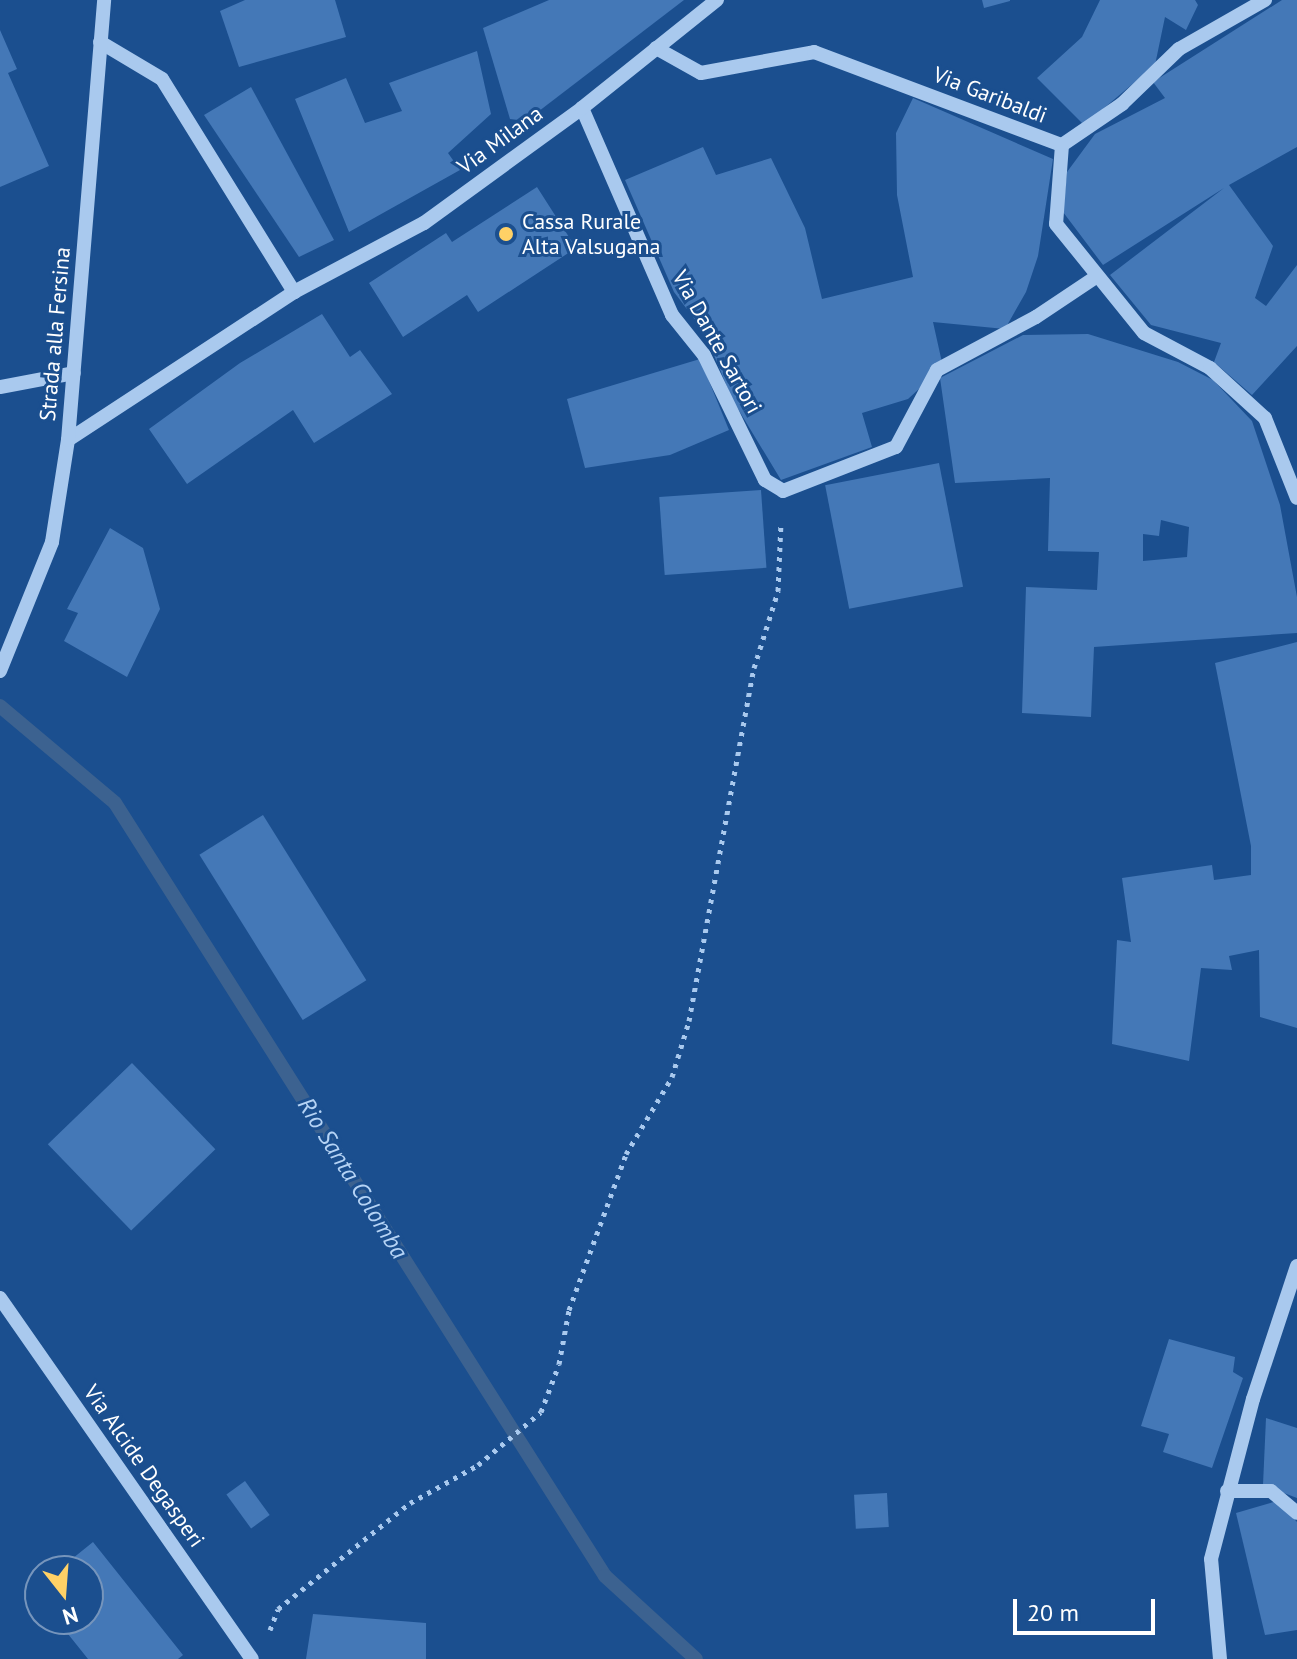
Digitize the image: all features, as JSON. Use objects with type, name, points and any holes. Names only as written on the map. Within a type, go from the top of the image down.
[{"type":"street","name":"Strada alla Fersina","points":[[3,667],[52,542],[68,440],[104,0]]},
{"type":"street","name":"Via Milana","points":[[68,440],[294,292],[424,223],[582,108],[717,0]]},
{"type":"street","points":[[1062,145],[1122,104],[1179,49],[1265,0]]},
{"type":"street","points":[[100,42],[162,79],[294,292]]},
{"type":"street","name":"Via Garibaldi","points":[[656,48],[701,73],[814,52],[1062,145],[1056,224],[1144,333],[1210,368],[1265,418],[1297,498]]},
{"type":"street","name":"Via Dante Sartori","points":[[582,108],[672,315],[704,355],[765,480],[783,491]]},
{"type":"street","points":[[783,491],[896,447],[937,370],[1036,317],[1096,277]]},
{"type":"street","points":[[0,387],[74,373]]},
{"type":"street","points":[[1220,1659],[1211,1559],[1253,1399],[1297,1266]]},
{"type":"street","name":"Via Alcide Degasperi","points":[[0,1298],[251,1659]]},
{"type":"street","points":[[1227,1491],[1271,1491],[1297,1513]]},
{"type":"path","points":[[251,1659],[278,1609],[410,1503],[502,1447],[541,1412],[559,1364],[569,1310],[626,1154],[672,1077],[689,1021],[754,668],[778,591],[783,491]]},
{"type":"building","points":[[245,0],[335,0],[346,37],[239,67],[220,11]]},
{"type":"building","points":[[549,0],[684,0],[526,121],[510,119],[483,28]]},
{"type":"building","points":[[982,0],[1010,0],[1010,1],[984,8]]},
{"type":"building","points":[[1100,0],[1195,0],[1198,5],[1186,30],[1165,17],[1155,65],[1084,125],[1037,78],[1082,37]]},
{"type":"building","points":[[1282,0],[1297,0],[1297,147],[1229,185],[1273,246],[1255,298],[1266,306],[1297,265],[1297,346],[1252,395],[1214,362],[1221,343],[1151,325],[1110,275],[1224,188],[1103,265],[1063,212],[1067,172],[1095,134],[1165,98],[1153,82]]},
{"type":"building","points":[[0,30],[17,69],[8,73],[49,166],[0,187]]},
{"type":"building","points":[[477,51],[491,114],[448,153],[460,170],[349,232],[295,99],[346,78],[365,123],[402,111],[389,83]]},
{"type":"building","points":[[251,87],[334,240],[299,257],[204,115]]},
{"type":"building","points":[[913,98],[1053,159],[1038,256],[1026,292],[1005,329],[933,322],[943,367],[908,399],[862,413],[872,447],[781,480],[732,399],[705,333],[674,292],[625,180],[703,147],[716,175],[771,158],[805,228],[822,299],[913,277],[897,195],[896,133]]},
{"type":"building","points":[[537,187],[576,248],[478,312],[467,295],[403,337],[369,283],[446,233],[452,242]]},
{"type":"building","points":[[322,314],[350,357],[360,350],[392,394],[314,443],[293,410],[187,484],[149,429],[240,363]]},
{"type":"building","points":[[1088,334],[1178,362],[1213,380],[1252,421],[1280,505],[1297,597],[1297,633],[1094,647],[1091,717],[1022,713],[1026,587],[1097,590],[1099,552],[1048,551],[1050,478],[955,483],[940,378],[1023,335]],"holes":[[[1161,520],[1189,527],[1187,557],[1143,561],[1143,534],[1159,536]]]},
{"type":"building","points":[[700,359],[729,430],[670,455],[585,468],[567,399]]},
{"type":"building","points":[[939,463],[963,587],[849,609],[825,485]]},
{"type":"building","points":[[761,490],[766,568],[665,575],[659,497]]},
{"type":"building","points":[[110,528],[143,548],[160,609],[127,677],[64,641],[78,613],[67,609]]},
{"type":"building","points":[[1297,642],[1297,1028],[1260,1017],[1259,950],[1229,956],[1232,970],[1201,968],[1189,1061],[1112,1044],[1117,940],[1131,942],[1122,878],[1212,865],[1214,880],[1251,875],[1251,846],[1215,663]]},
{"type":"building","points":[[263,815],[366,980],[303,1020],[199,855]]},
{"type":"building","points":[[132,1063],[215,1149],[131,1231],[48,1144]]},
{"type":"building","points":[[1169,1339],[1235,1357],[1233,1372],[1243,1378],[1212,1468],[1163,1452],[1169,1434],[1141,1426]]},
{"type":"building","points":[[1266,1418],[1297,1428],[1297,1498],[1263,1485]]},
{"type":"building","points":[[245,1481],[270,1515],[251,1528],[226,1495]]},
{"type":"building","points":[[887,1493],[889,1527],[856,1529],[854,1495]]},
{"type":"building","points":[[1277,1501],[1297,1522],[1297,1630],[1265,1635],[1236,1513]]},
{"type":"building","points":[[93,1542],[103,1555],[77,1555]]},
{"type":"building","points":[[104,1556],[183,1655],[178,1659],[88,1659],[69,1635],[104,1635]]},
{"type":"building","points":[[313,1614],[426,1623],[426,1659],[306,1659]]},
{"type":"waterway","name":"Rio Santa Colomba","points":[[0,706],[115,803],[605,1576],[696,1659]]},
{"type":"place","name":"Cassa Rurale Alta Valsugana","points":[[506,234]]}]
